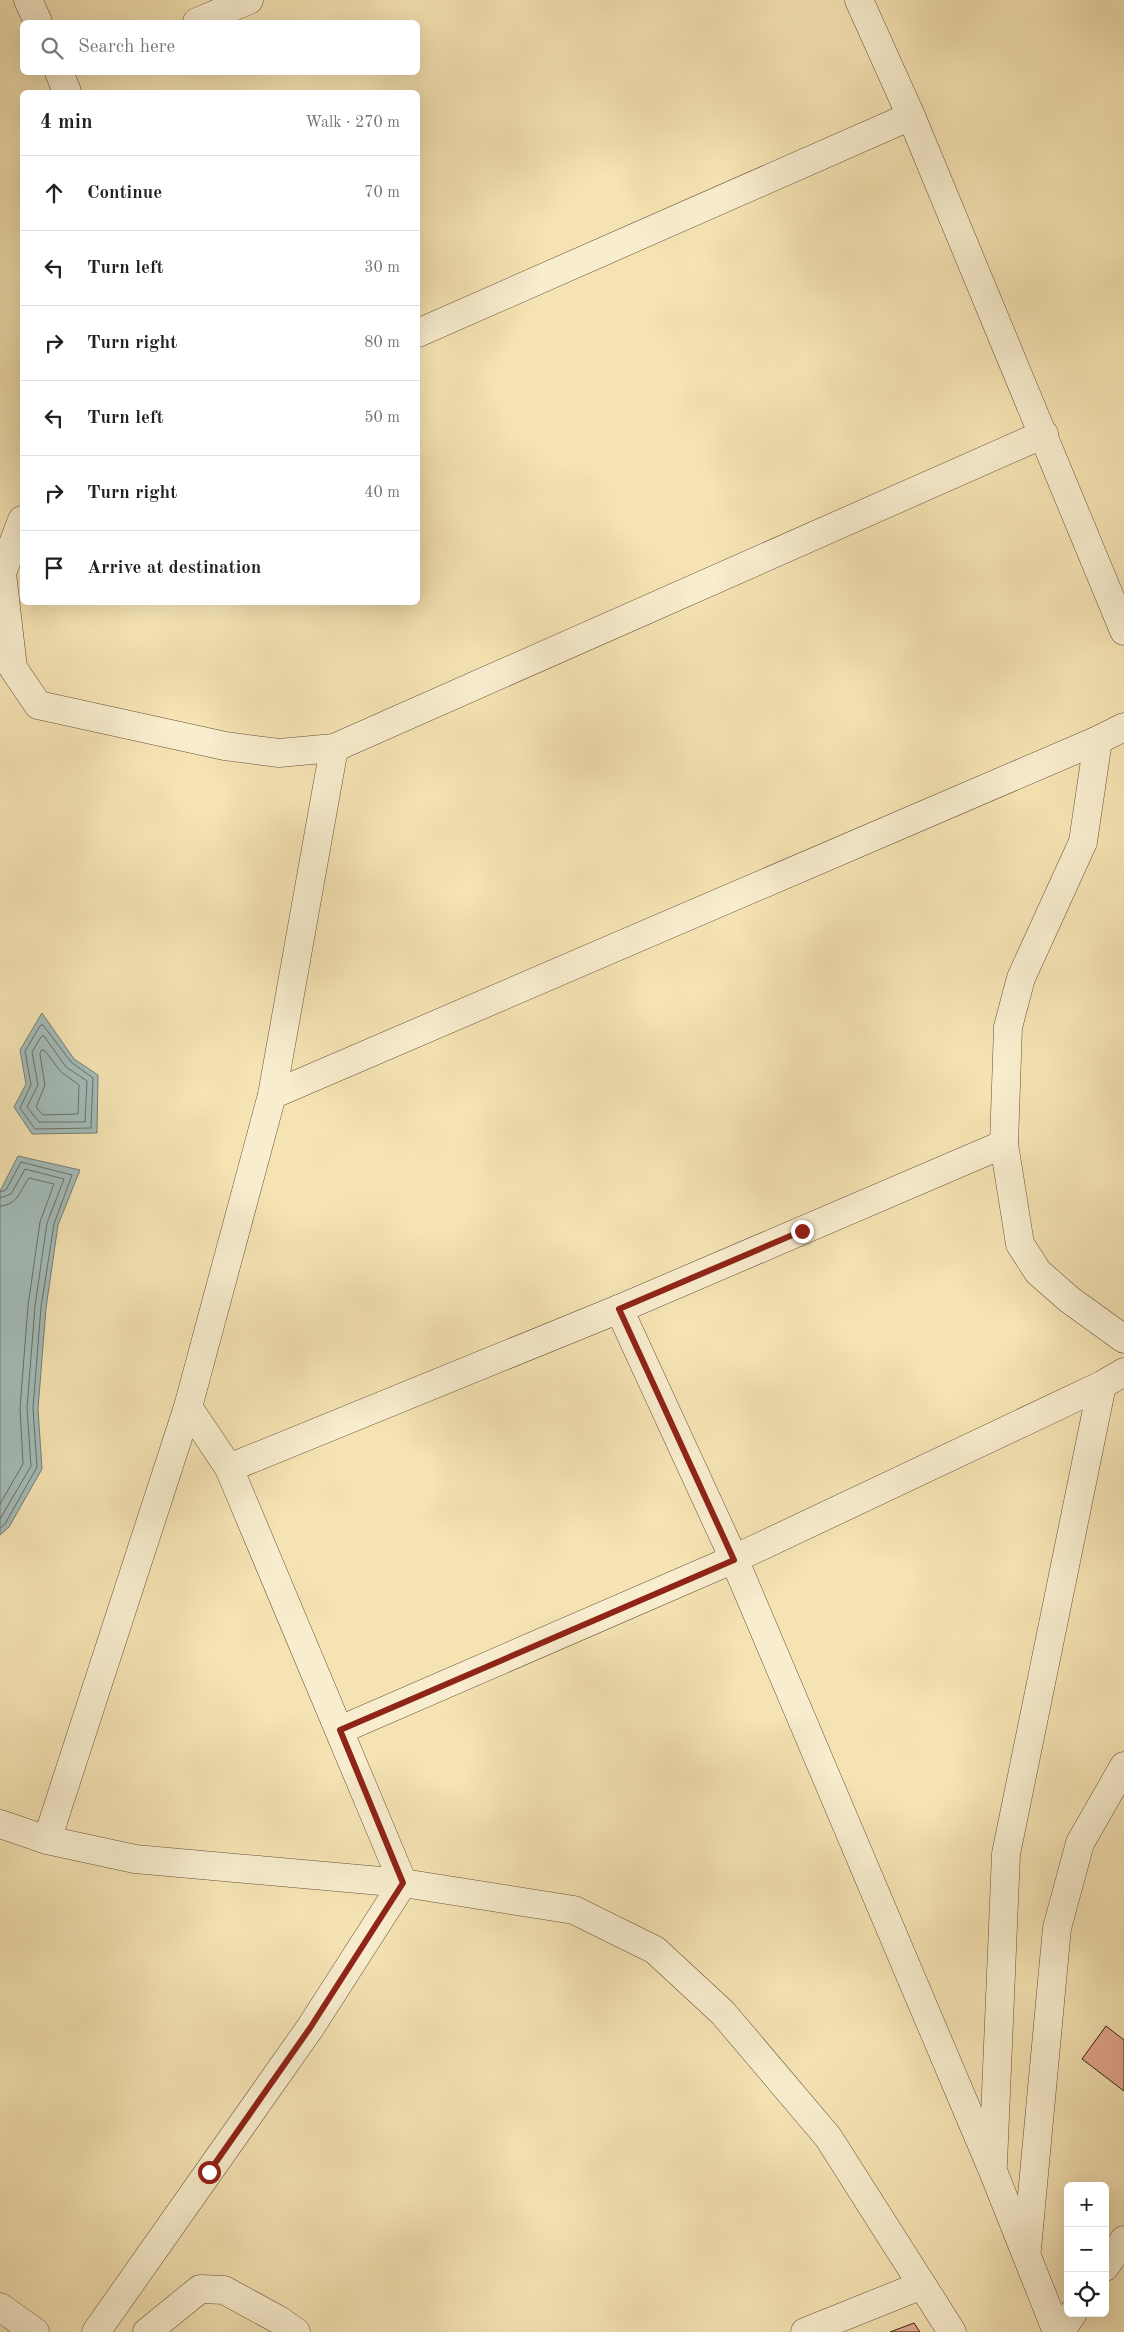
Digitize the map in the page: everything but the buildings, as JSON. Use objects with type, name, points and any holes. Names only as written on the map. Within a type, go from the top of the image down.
[{"type":"street","points":[[28,0],[37,20]]},
{"type":"street","points":[[202,20],[249,0]]},
{"type":"street","points":[[859,0],[911,116],[1124,631]]},
{"type":"street","points":[[420,332],[911,116]]},
{"type":"street","points":[[20,525],[2,573],[13,668],[38,705],[225,746],[279,752],[334,748],[1044,434]]},
{"type":"street","points":[[272,1095],[1098,740],[1124,727]]},
{"type":"street","points":[[1098,740],[1083,842],[1021,978],[1008,1027],[1004,1144],[1020,1244],[1038,1272],[1070,1300],[1124,1339]]},
{"type":"street","points":[[47,1840],[188,1407],[272,1095],[334,748]]},
{"type":"street","points":[[229,1468],[619,1309],[1004,1144]]},
{"type":"street","points":[[619,1309],[734,1560],[993,2171],[1058,2332],[1070,2317]]},
{"type":"street","points":[[340,1730],[734,1560],[1113,1379]]},
{"type":"street","points":[[993,2171],[1006,1854],[1113,1379]]},
{"type":"street","points":[[188,1407],[229,1468],[403,1883]]},
{"type":"street","points":[[1026,2253],[1057,1928],[1080,1843],[1124,1766]]},
{"type":"street","points":[[0,1824],[47,1840],[135,1859],[403,1883],[574,1910],[655,1950],[723,2012],[828,2137],[952,2332]]},
{"type":"street","points":[[96,2332],[310,2028],[403,1883]]},
{"type":"street","points":[[1109,2261],[1124,2240]]},
{"type":"street","points":[[804,2332],[922,2286]]},
{"type":"street","points":[[147,2332],[200,2289],[224,2290],[280,2320],[296,2332]]},
{"type":"street","points":[[0,2307],[36,2332]]},
{"type":"water","points":[[42,1013],[74,1059],[98,1075],[97,1133],[32,1134],[14,1107],[26,1084],[20,1050]]},
{"type":"water","points":[[18,1156],[80,1170],[58,1225],[46,1308],[38,1409],[42,1469],[9,1527],[0,1535],[0,1191]]},
{"type":"route","points":[[209,2172],[310,2028],[403,1883],[340,1730],[734,1560],[619,1309],[802,1231]]}]
